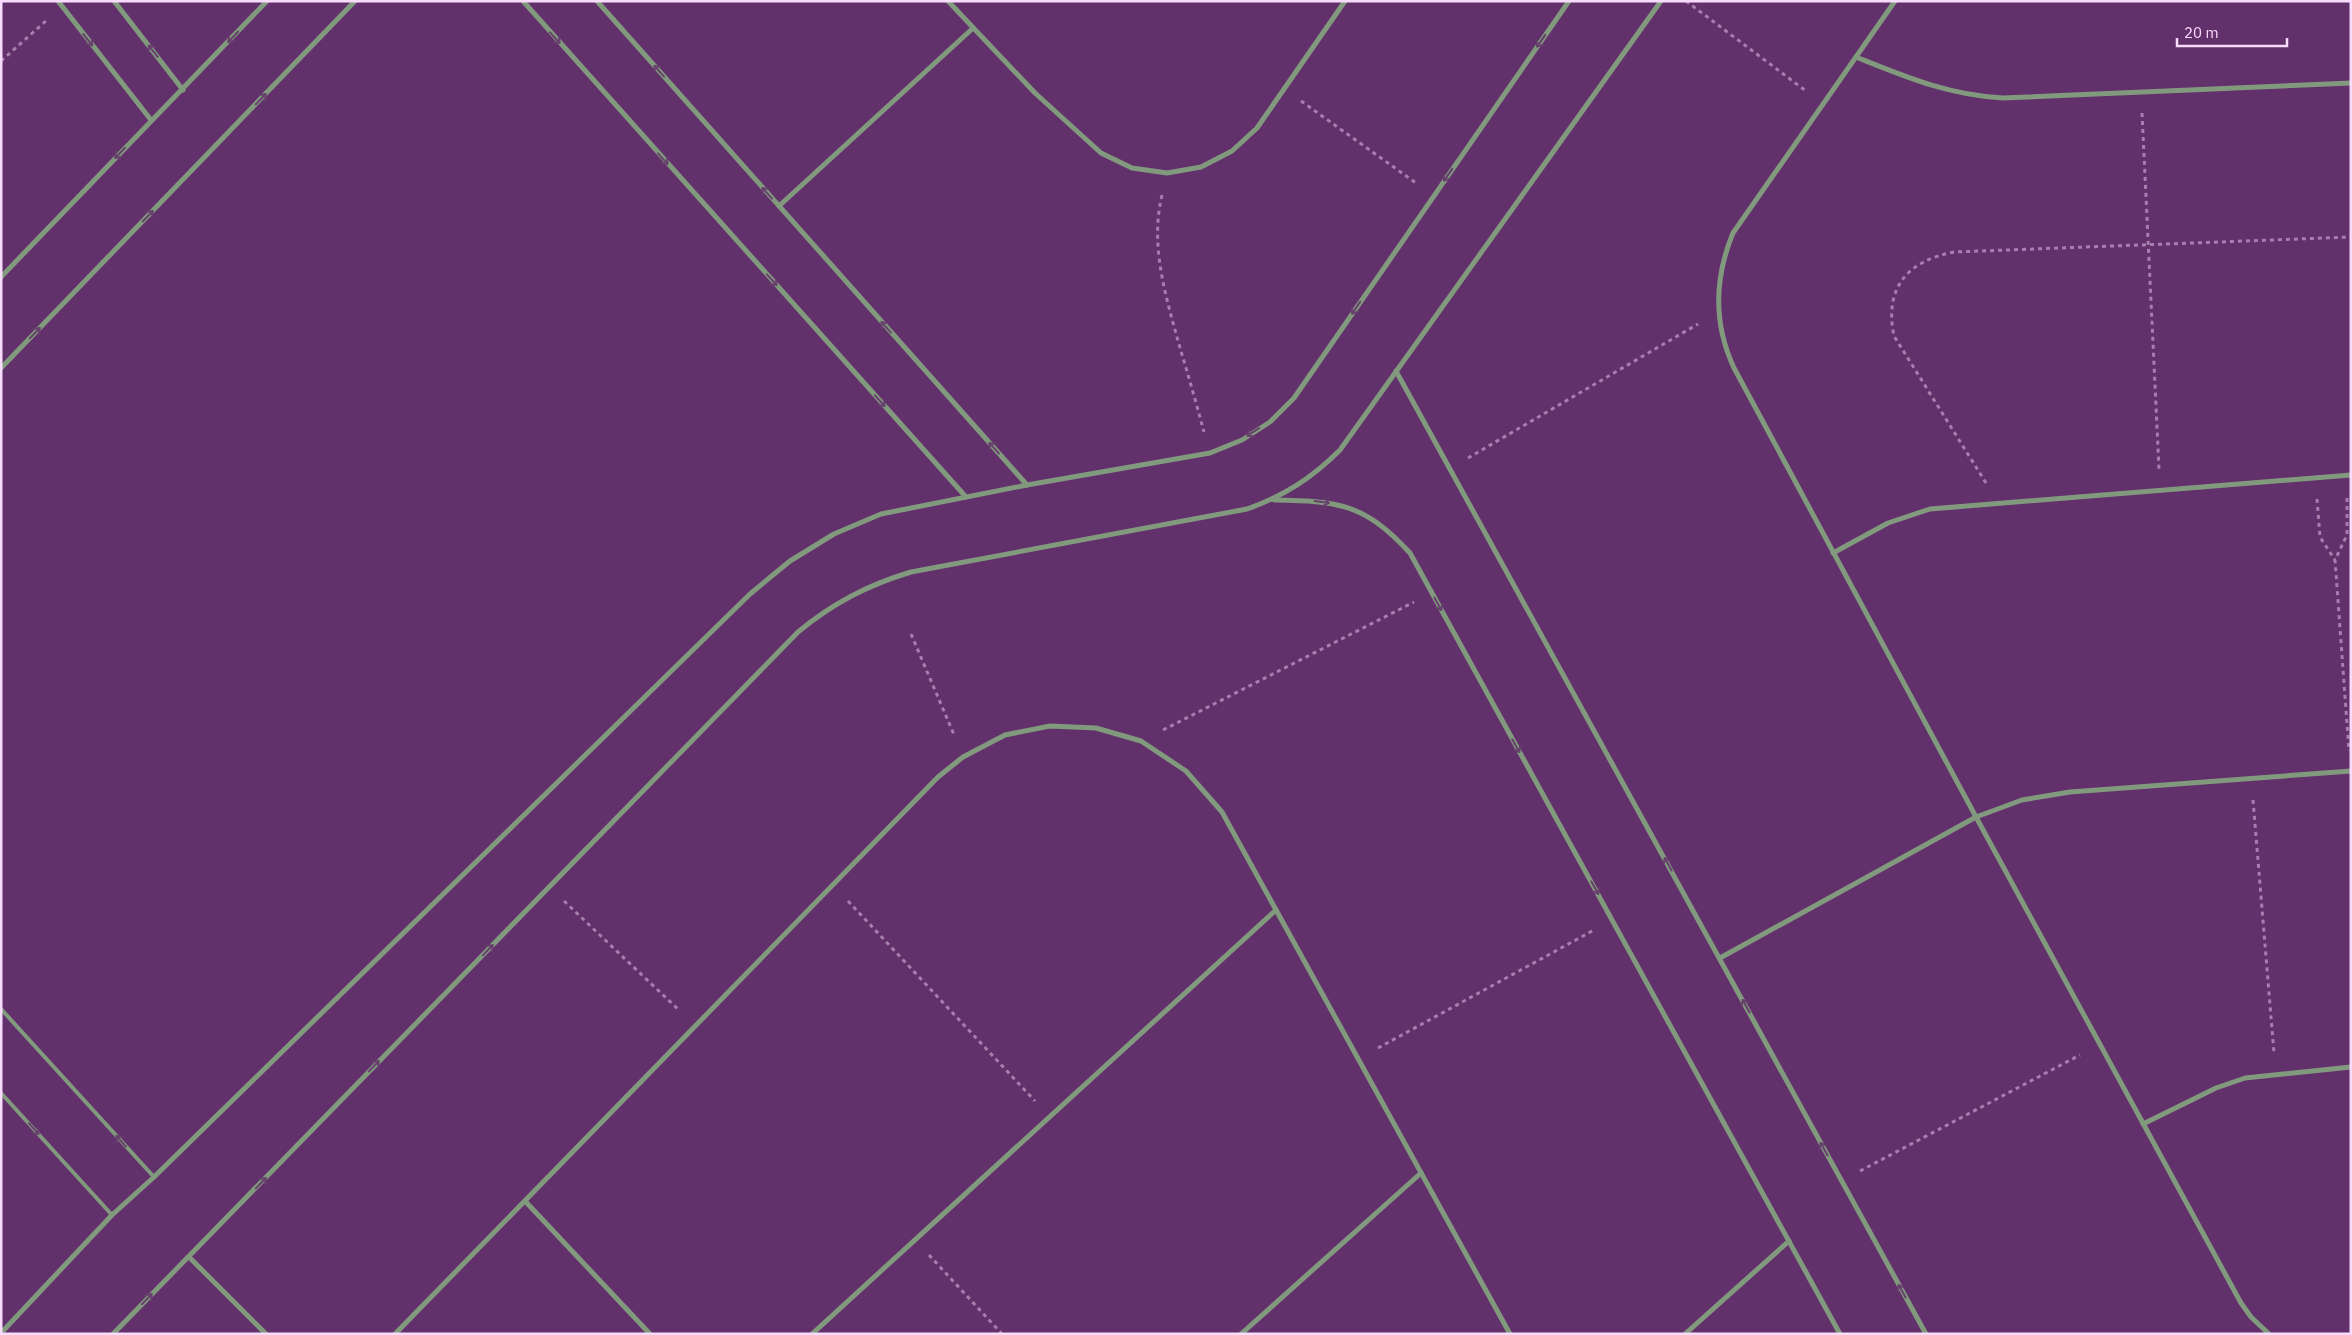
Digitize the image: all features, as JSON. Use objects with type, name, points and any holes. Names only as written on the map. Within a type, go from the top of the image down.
[{"type":"street","points":[[58,1],[151,120]]},
{"type":"street","points":[[114,1],[183,90]]},
{"type":"street","points":[[1,277],[267,1]]},
{"type":"street","points":[[1,368],[355,1]]},
{"type":"street","points":[[523,1],[966,497]]},
{"type":"street","points":[[597,1],[1027,485]]},
{"type":"street","points":[[948,1],[972,29],[1035,93],[1101,153],[1132,168],[1167,173],[1201,167],[1232,151],[1257,128],[1341,3]]},
{"type":"street","points":[[1,1333],[112,1215],[154,1177],[750,594],[790,561],[834,534],[881,514],[1027,485],[1210,453],[1242,440],[1270,422],[1294,398],[1569,1]]},
{"type":"street","points":[[1274,500],[1320,470],[1340,450],[1661,1]]},
{"type":"street","points":[[1895,1],[1733,232],[1720,272],[1718,313],[1726,351],[1833,553],[2241,1303],[2251,1317],[2268,1334]]},
{"type":"street","points":[[779,206],[972,29]]},
{"type":"street","points":[[1856,57],[1936,88],[1980,97],[2003,98],[2351,83]]},
{"type":"street","points":[[1396,371],[1926,1334]]},
{"type":"street","points":[[1833,553],[1868,533],[1909,515],[1930,509],[2349,476]]},
{"type":"street","points":[[113,1334],[798,632],[822,612],[850,594],[880,581],[912,572],[1221,515],[1274,500],[1321,500],[1347,506],[1370,517],[1392,533],[1410,552],[1840,1334]]},
{"type":"street","points":[[395,1334],[938,777],[963,757],[1005,736],[1050,726],[1096,728],[1141,741],[1186,770],[1222,812],[1510,1334]]},
{"type":"street","points":[[1720,958],[1976,817],[1998,808],[2046,794],[2351,771]]},
{"type":"street","points":[[812,1334],[1276,910]]},
{"type":"street","points":[[2143,1124],[2231,1082],[2275,1073],[2351,1067]]},
{"type":"street","points":[[1241,1334],[1421,1172]]},
{"type":"street","points":[[525,1201],[650,1334]]},
{"type":"street","points":[[1685,1334],[1789,1241]]},
{"type":"street","points":[[189,1257],[266,1334]]},
{"type":"lane","points":[[1,1009],[154,1177]]},
{"type":"lane","points":[[1,1093],[112,1215]]},
{"type":"path","points":[[1686,1],[1823,104]]},
{"type":"path","points":[[1,61],[62,6]]},
{"type":"path","points":[[1284,89],[1434,195]]},
{"type":"path","points":[[2141,92],[2160,490]]},
{"type":"path","points":[[1167,173],[1159,211],[1158,260],[1164,289],[1210,453]]},
{"type":"path","points":[[1998,503],[1894,336],[1890,315],[1894,296],[1903,278],[1917,265],[1935,256],[1954,252],[2351,237]]},
{"type":"path","points":[[1450,468],[1718,313]]},
{"type":"path","points":[[2335,560],[2347,535],[2349,476]]},
{"type":"path","points":[[2315,478],[2320,537],[2335,560],[2351,771]]},
{"type":"path","points":[[1141,741],[1432,593]]},
{"type":"path","points":[[911,634],[963,757]]},
{"type":"path","points":[[2252,778],[2275,1073]]},
{"type":"path","points":[[832,885],[1050,1117]]},
{"type":"path","points":[[549,887],[696,1026]]},
{"type":"path","points":[[1358,1058],[1612,920]]},
{"type":"path","points":[[1842,1181],[2100,1044]]},
{"type":"path","points":[[914,1240],[1002,1334]]}]
